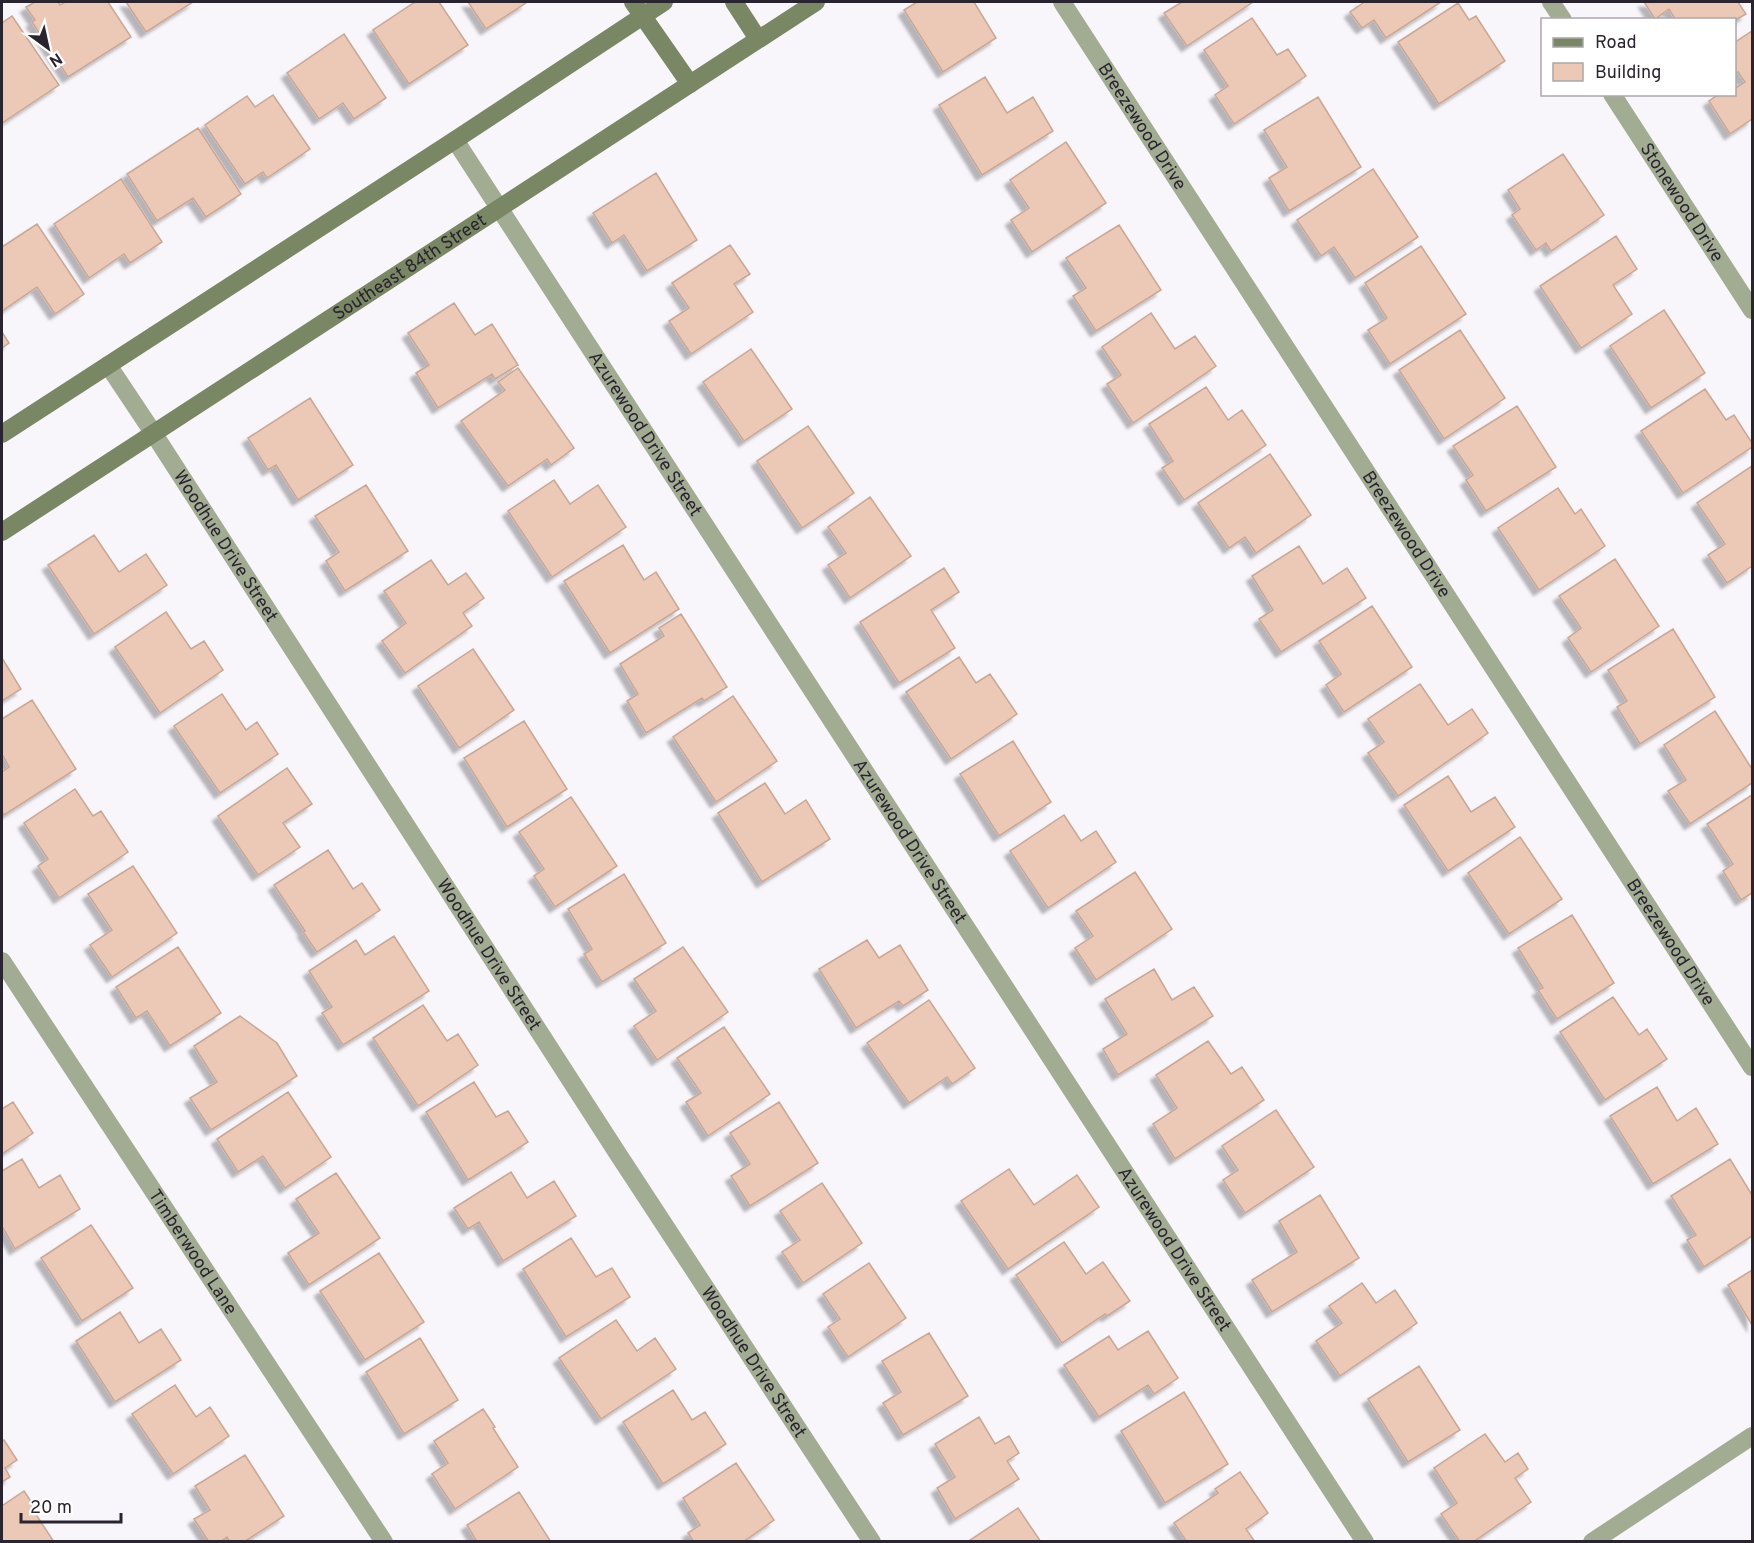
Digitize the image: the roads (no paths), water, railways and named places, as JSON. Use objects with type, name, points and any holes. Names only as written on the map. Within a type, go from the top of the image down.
[{"type":"street","points":[[2,434],[455,140],[638,8],[664,2]]},
{"type":"street","points":[[734,2],[758,39]]},
{"type":"street","name":"Southeast 84th Street","points":[[2,532],[816,2]]},
{"type":"street","name":"Breezewood Drive","points":[[1062,2],[1752,1067]]},
{"type":"street","points":[[1551,2],[1562,18]]},
{"type":"street","points":[[638,8],[690,84]]},
{"type":"street","name":"Stonewood Drive","points":[[1613,96],[1752,310]]},
{"type":"street","name":"Azurewood Drive Street","points":[[455,140],[1365,1542]]},
{"type":"street","name":"Woodhue Drive Street","points":[[108,365],[618,1154],[872,1542]]},
{"type":"street","name":"Timberwood Lane","points":[[2,961],[384,1542]]},
{"type":"street","points":[[1592,1542],[1752,1436]]}]
